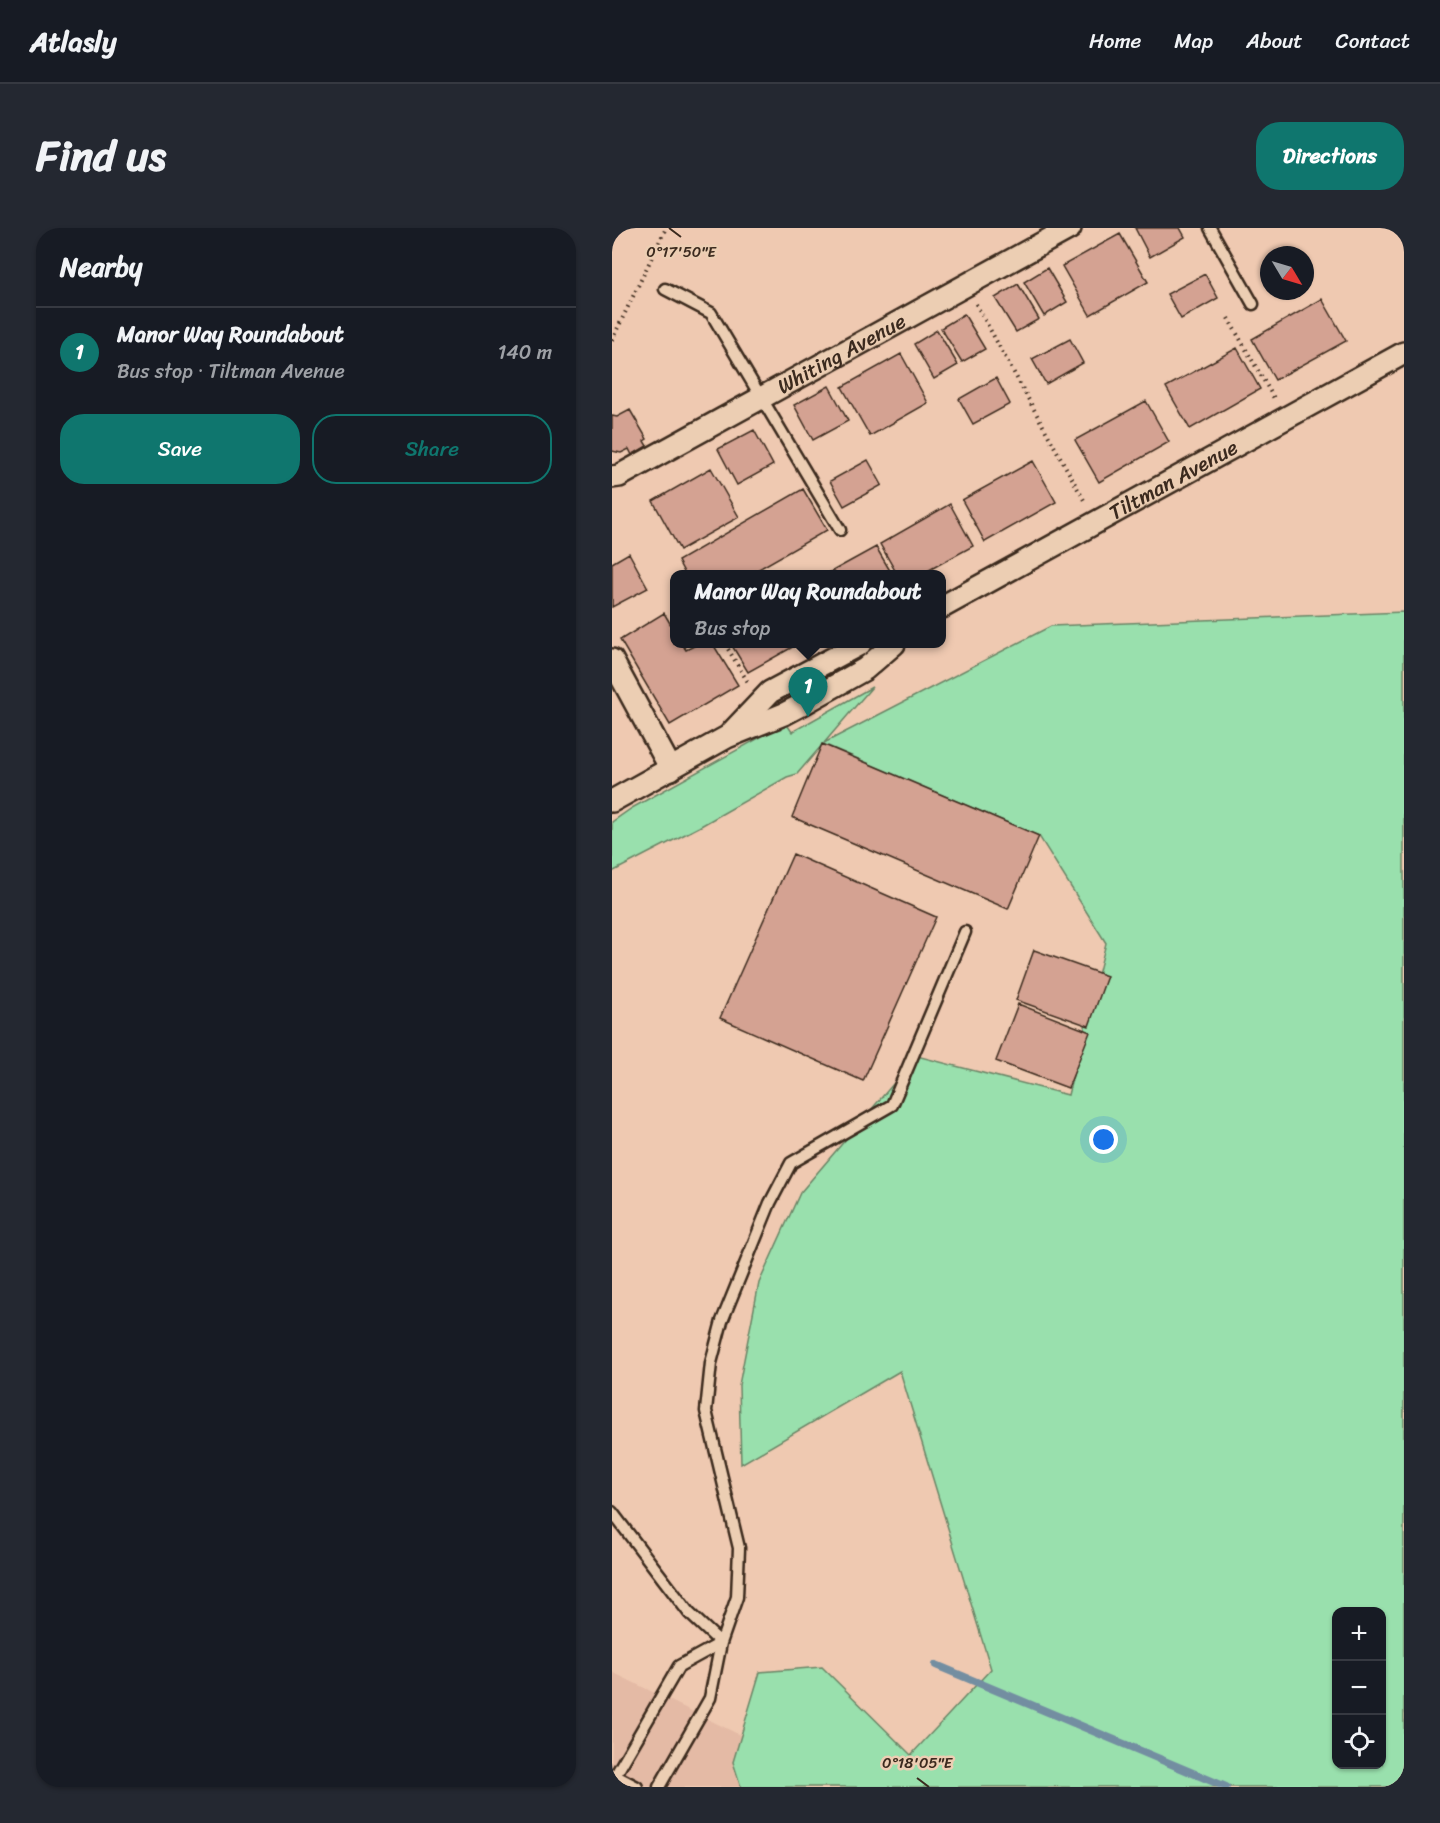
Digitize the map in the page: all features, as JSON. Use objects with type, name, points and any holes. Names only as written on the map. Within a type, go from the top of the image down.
[{"type":"street","name":"Whiting Avenue","points":[[612,477],[619,476],[1070,228]]},
{"type":"street","name":"Tiltman Avenue","points":[[946,604],[1404,353]]},
{"type":"street","points":[[727,737],[770,692],[852,648]]},
{"type":"street","points":[[612,801],[727,737],[801,705],[865,669],[889,648]]},
{"type":"street","points":[[612,660],[671,769]]},
{"type":"lane","points":[[1210,228],[1253,304]]},
{"type":"lane","points":[[665,289],[711,313],[840,530]]},
{"type":"lane","points":[[659,1787],[710,1698],[721,1643],[737,1598],[739,1548],[706,1411],[711,1363],[722,1321],[766,1212],[791,1163],[892,1105],[965,932]]},
{"type":"lane","points":[[612,1512],[689,1612],[721,1643]]},
{"type":"lane","points":[[637,1787],[613,1775],[679,1666],[721,1643]]},
{"type":"path","points":[[612,339],[666,228]]},
{"type":"path","points":[[965,286],[1086,506]]},
{"type":"path","points":[[1228,318],[1276,400]]},
{"type":"path","points":[[727,648],[752,690]]},
{"type":"shaded area","points":[[612,1672],[803,1766],[790,1787],[612,1787]]},
{"type":"green space","points":[[1404,612],[1404,1787],[741,1787],[733,1762],[760,1672],[822,1667],[911,1755],[991,1669],[900,1371],[741,1464],[739,1385],[759,1283],[800,1193],[917,1056],[1068,1095],[1106,943],[1039,836],[823,744],[797,774],[787,777],[699,827],[612,872],[612,822],[632,808],[786,723],[792,732],[872,687],[824,743],[1051,626]]},
{"type":"building","points":[[1135,228],[1180,228],[1185,237],[1150,257]]},
{"type":"building","points":[[1120,234],[1148,282],[1090,315],[1062,266]]},
{"type":"building","points":[[1047,268],[1067,302],[1044,316],[1024,282]]},
{"type":"building","points":[[1205,274],[1218,298],[1181,319],[1167,294]]},
{"type":"building","points":[[1018,284],[1039,319],[1016,332],[995,298]]},
{"type":"building","points":[[1322,299],[1346,341],[1275,380],[1252,339]]},
{"type":"building","points":[[964,314],[985,349],[962,362],[941,328]]},
{"type":"building","points":[[937,330],[958,365],[934,379],[914,344]]},
{"type":"building","points":[[1070,339],[1083,363],[1046,384],[1032,359]]},
{"type":"building","points":[[1237,348],[1260,389],[1190,429],[1166,387]]},
{"type":"building","points":[[901,354],[928,403],[870,436],[842,387]]},
{"type":"building","points":[[996,378],[1010,404],[973,424],[959,399]]},
{"type":"building","points":[[829,386],[848,421],[813,440],[794,405]]},
{"type":"building","points":[[1146,401],[1169,442],[1099,482],[1075,440]]},
{"type":"building","points":[[630,410],[647,439],[644,441],[647,446],[632,455],[629,449],[621,453],[612,451],[612,416],[617,417]]},
{"type":"building","points":[[754,430],[773,465],[737,485],[718,449]]},
{"type":"building","points":[[868,460],[882,485],[844,506],[830,481]]},
{"type":"building","points":[[1033,461],[1056,502],[985,542],[962,500]]},
{"type":"building","points":[[711,468],[739,517],[680,550],[653,501]]},
{"type":"building","points":[[803,489],[827,530],[757,570],[683,570],[678,561]]},
{"type":"building","points":[[950,504],[973,546],[929,570],[895,570],[880,544]]},
{"type":"building","points":[[876,547],[890,570],[834,570]]},
{"type":"building","points":[[629,553],[648,588],[612,607],[612,563]]},
{"type":"building","points":[[664,613],[670,623],[670,648],[685,648],[686,650],[715,648],[738,685],[670,725],[620,640]]},
{"type":"building","points":[[733,648],[791,648],[748,672]]},
{"type":"building","points":[[822,744],[1039,836],[1008,909],[792,817]]},
{"type":"building","points":[[793,854],[936,917],[863,1081],[720,1018]]},
{"type":"building","points":[[1034,950],[1107,976],[1089,1026],[1016,1000]]},
{"type":"building","points":[[1018,1004],[1090,1032],[1068,1088],[996,1061]]},
{"type":"waterway","points":[[936,1665],[1226,1787]]},
{"type":"place","name":"Manor Way Roundabout","points":[[808,717]]}]
